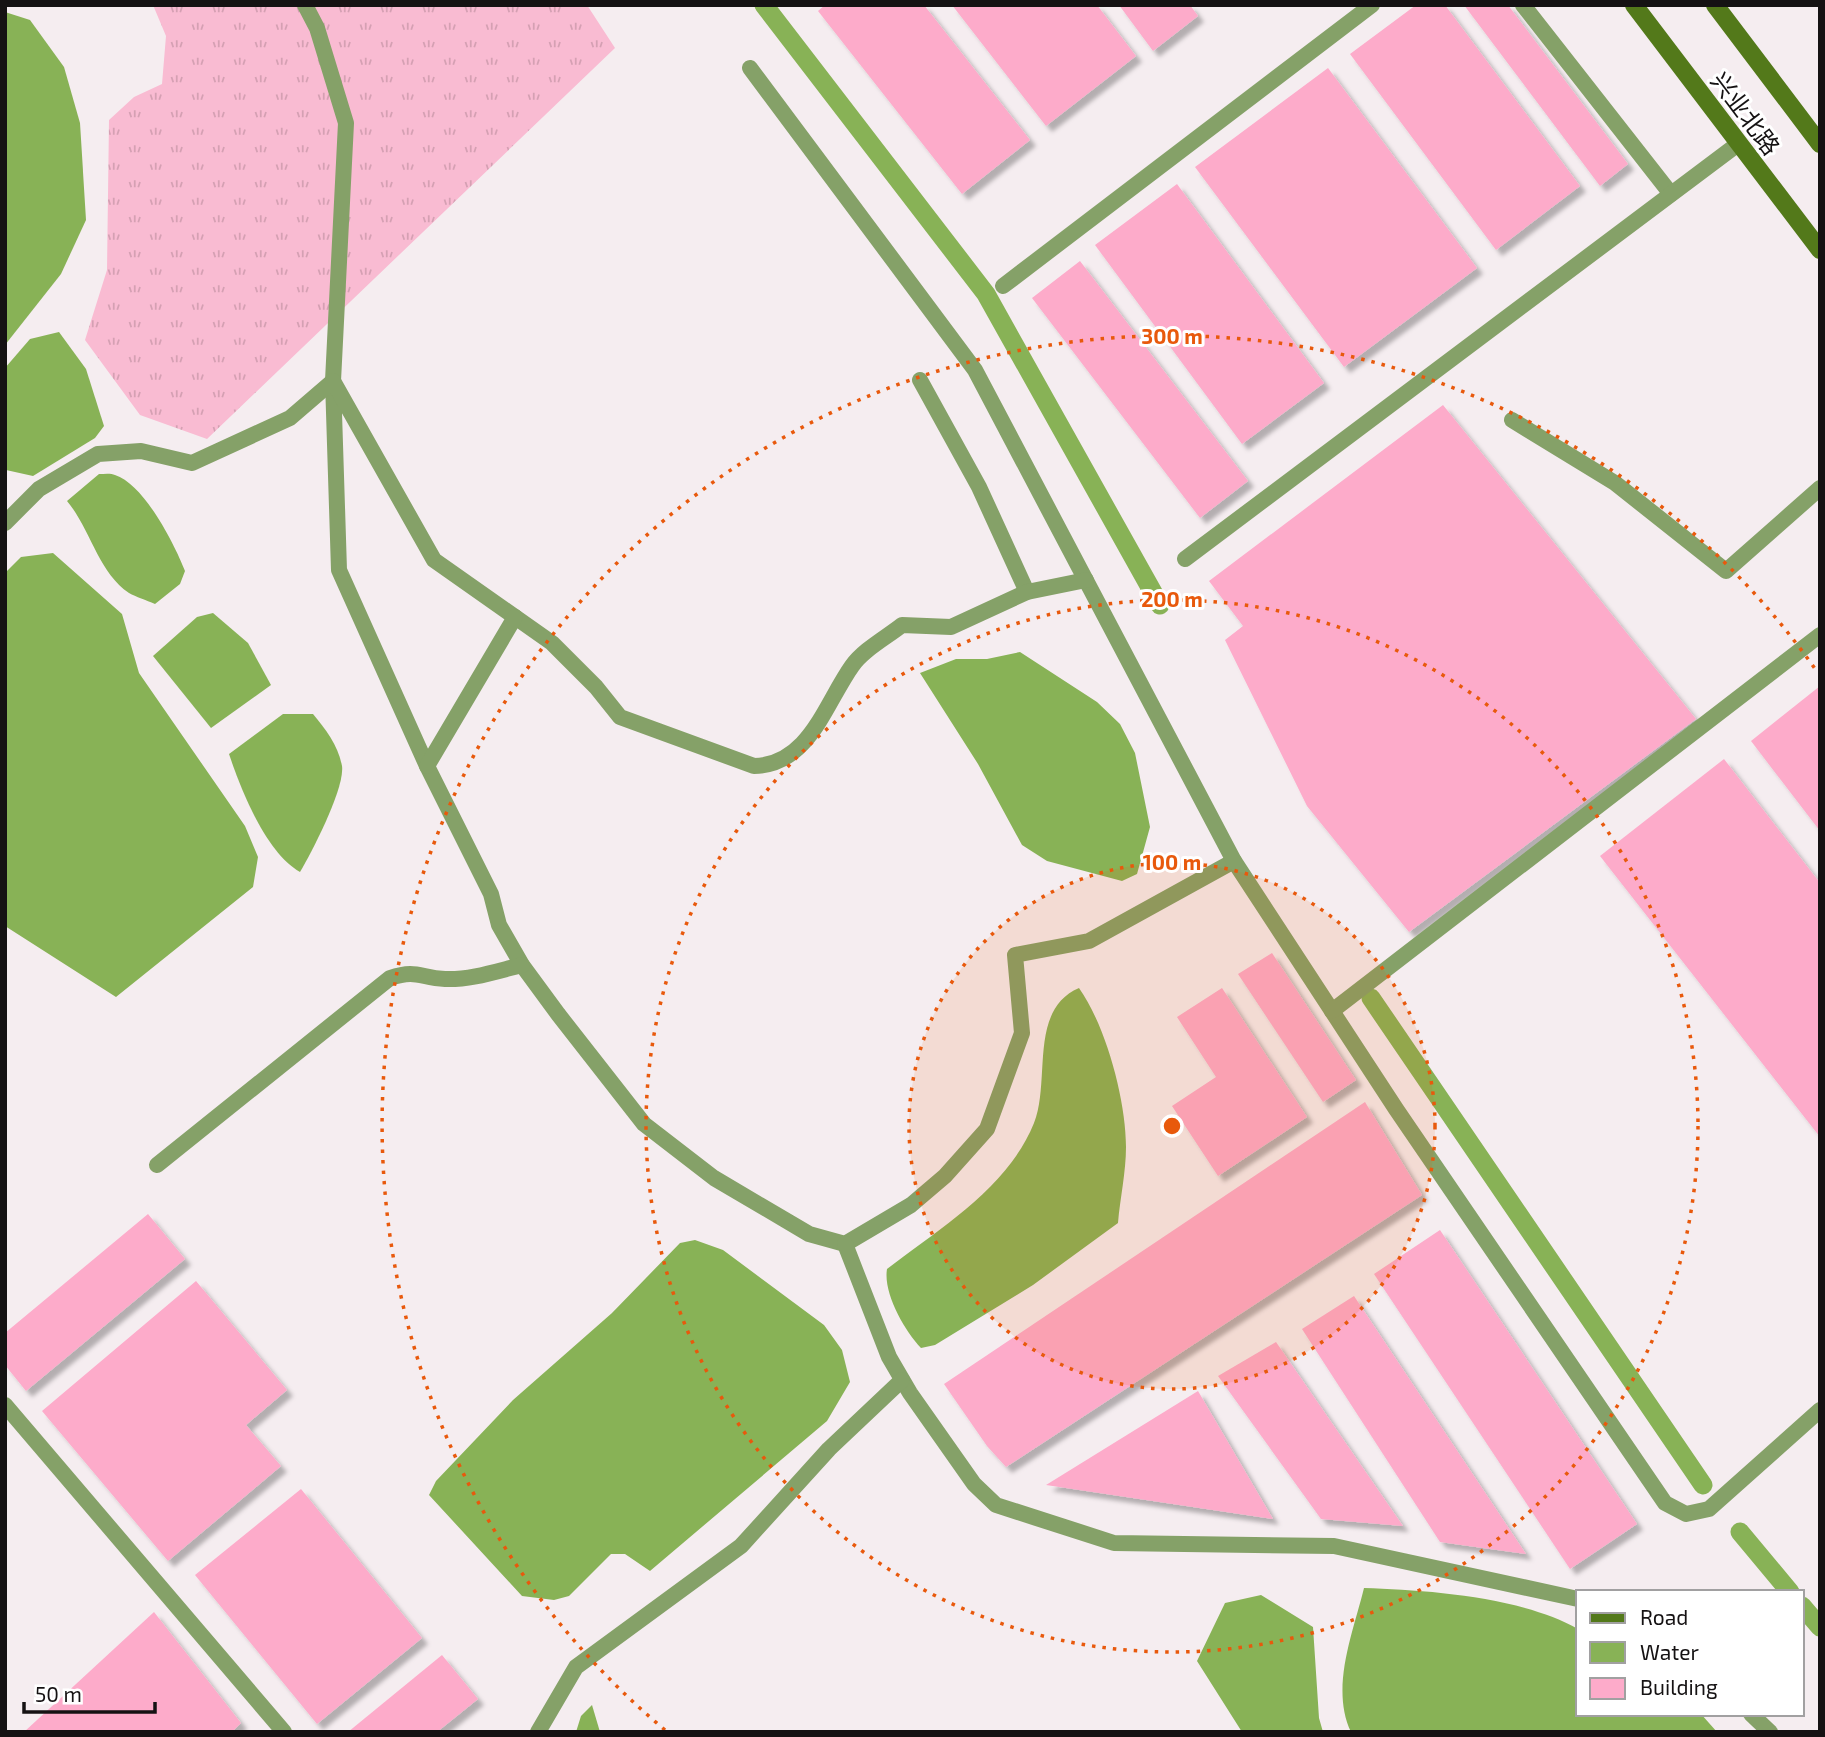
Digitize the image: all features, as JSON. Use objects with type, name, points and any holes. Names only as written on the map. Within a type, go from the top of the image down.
[{"type":"main road","name":"兴业北路","points":[[1633,5],[1820,250]]},
{"type":"main road","name":"兴业北路","points":[[1715,5],[1820,144]]},
{"type":"street","points":[[305,5],[317,29],[346,123],[333,382],[339,570],[427,766],[491,894],[499,925],[522,965],[645,1124],[714,1178],[809,1234],[845,1244],[911,1205],[946,1176],[987,1129],[1022,1032],[1015,955],[1089,941],[1234,861]]},
{"type":"street","points":[[1003,286],[1372,5]]},
{"type":"street","points":[[1523,5],[1671,194]]},
{"type":"street","points":[[750,68],[975,370],[1234,861],[1332,1011],[1665,1503],[1686,1514],[1709,1509],[1820,1410]]},
{"type":"street","points":[[1185,559],[1738,144]]},
{"type":"street","points":[[920,380],[979,487],[1027,592]]},
{"type":"street","points":[[5,523],[39,489],[98,454],[141,451],[192,463],[290,418],[333,382]]},
{"type":"street","points":[[333,382],[434,560],[552,643],[596,687],[620,718],[754,766],[769,765],[806,743],[853,663],[902,625],[951,627],[1027,592],[1086,580]]},
{"type":"street","points":[[1512,420],[1615,483],[1726,571],[1820,488]]},
{"type":"street","points":[[427,766],[515,617]]},
{"type":"street","points":[[1332,1011],[1820,635]]},
{"type":"street","points":[[157,1165],[390,978],[410,972],[443,979],[467,977],[522,965]]},
{"type":"street","points":[[845,1244],[889,1357],[902,1380],[974,1484],[996,1505],[1114,1543],[1334,1546],[1576,1599]]},
{"type":"street","points":[[538,1732],[576,1667],[741,1546],[829,1449],[902,1380]]},
{"type":"street","points":[[5,1405],[284,1732]]},
{"type":"street","points":[[1753,1716],[1770,1732]]},
{"type":"green space","points":[[153,5],[587,5],[615,48],[207,439],[140,415],[85,340],[107,270],[109,120],[134,97],[162,84],[166,36]]},
{"type":"water","points":[[5,12],[30,20],[64,67],[80,123],[86,220],[61,274],[5,345]]},
{"type":"water","points":[[59,332],[86,369],[104,426],[95,438],[33,476],[6,470],[5,368],[30,339]]},
{"type":"water","points":[[99,474],[115,475],[137,490],[166,532],[185,571],[180,584],[155,604],[129,593],[109,574],[67,501]]},
{"type":"water","points":[[53,553],[122,614],[139,673],[245,826],[258,857],[253,887],[116,997],[5,926],[5,573],[21,557]]},
{"type":"water","points":[[213,613],[248,643],[271,685],[211,728],[153,656],[197,617]]},
{"type":"water","points":[[1020,652],[1097,702],[1120,724],[1135,753],[1150,827],[1137,874],[1122,881],[1047,861],[1022,845],[978,764],[920,673],[956,659],[987,659]]},
{"type":"water","points":[[283,714],[313,714],[327,732],[342,766],[342,776],[333,804],[300,872],[276,851],[266,836],[240,785],[229,754]]},
{"type":"water","points":[[1079,988],[1106,1043],[1122,1108],[1126,1156],[1118,1223],[1033,1285],[935,1345],[921,1348],[896,1311],[888,1289],[887,1269],[971,1205],[1008,1167],[1034,1123],[1039,1106],[1044,1048],[1053,1012],[1063,998]]},
{"type":"water","points":[[695,1240],[723,1250],[824,1325],[842,1350],[850,1382],[827,1421],[650,1571],[625,1554],[611,1554],[569,1596],[554,1600],[522,1596],[429,1495],[436,1481],[513,1400],[612,1313],[680,1243]]},
{"type":"water","points":[[1364,1588],[1445,1593],[1503,1602],[1530,1609],[1576,1628],[1576,1716],[1703,1716],[1717,1732],[1351,1732],[1343,1697],[1343,1679]]},
{"type":"water","points":[[1261,1595],[1313,1627],[1319,1718],[1323,1732],[1242,1732],[1197,1661],[1225,1603]]},
{"type":"water","points":[[592,1705],[600,1732],[576,1732],[581,1716]]},
{"type":"building","points":[[825,5],[924,5],[1030,140],[962,194],[818,11]]},
{"type":"building","points":[[952,5],[1097,5],[1136,56],[1046,126]]},
{"type":"building","points":[[1119,5],[1190,5],[1198,16],[1153,51]]},
{"type":"building","points":[[1416,5],[1445,5],[1580,186],[1496,250],[1350,54]]},
{"type":"building","points":[[1464,5],[1508,5],[1628,164],[1600,186]]},
{"type":"building","points":[[1328,68],[1477,268],[1344,367],[1195,167]]},
{"type":"building","points":[[1177,184],[1324,383],[1242,444],[1095,245]]},
{"type":"building","points":[[1080,261],[1248,481],[1200,518],[1032,298]]},
{"type":"building","points":[[1443,405],[1696,719],[1409,932],[1307,806],[1225,640],[1243,626],[1209,581]]},
{"type":"building","points":[[1820,686],[1820,831],[1751,741]]},
{"type":"building","points":[[1724,759],[1820,883],[1820,1137],[1600,856]]},
{"type":"building","points":[[1272,953],[1356,1080],[1323,1102],[1238,974]]},
{"type":"building","points":[[1222,988],[1307,1117],[1218,1176],[1172,1106],[1216,1077],[1177,1017]]},
{"type":"building","points":[[1365,1102],[1422,1195],[1006,1467],[987,1446],[944,1384]]},
{"type":"building","points":[[148,1214],[185,1259],[26,1391],[5,1365],[5,1333]]},
{"type":"building","points":[[1440,1230],[1637,1524],[1570,1569],[1374,1274]]},
{"type":"building","points":[[196,1281],[287,1390],[246,1425],[281,1466],[168,1561],[42,1411]]},
{"type":"building","points":[[1354,1296],[1526,1554],[1440,1542],[1302,1329]]},
{"type":"building","points":[[1276,1342],[1403,1526],[1321,1519],[1218,1376]]},
{"type":"building","points":[[1198,1391],[1273,1519],[1046,1485]]},
{"type":"building","points":[[301,1489],[422,1638],[317,1724],[195,1575]]},
{"type":"building","points":[[154,1612],[241,1723],[232,1732],[24,1732]]},
{"type":"building","points":[[442,1655],[478,1699],[437,1732],[348,1732]]},
{"type":"waterway","points":[[764,5],[986,294],[1160,605]]},
{"type":"waterway","points":[[1371,998],[1703,1485]]},
{"type":"waterway","points":[[1740,1532],[1788,1590]]},
{"type":"waterway","points":[[1804,1608],[1820,1627]]}]
